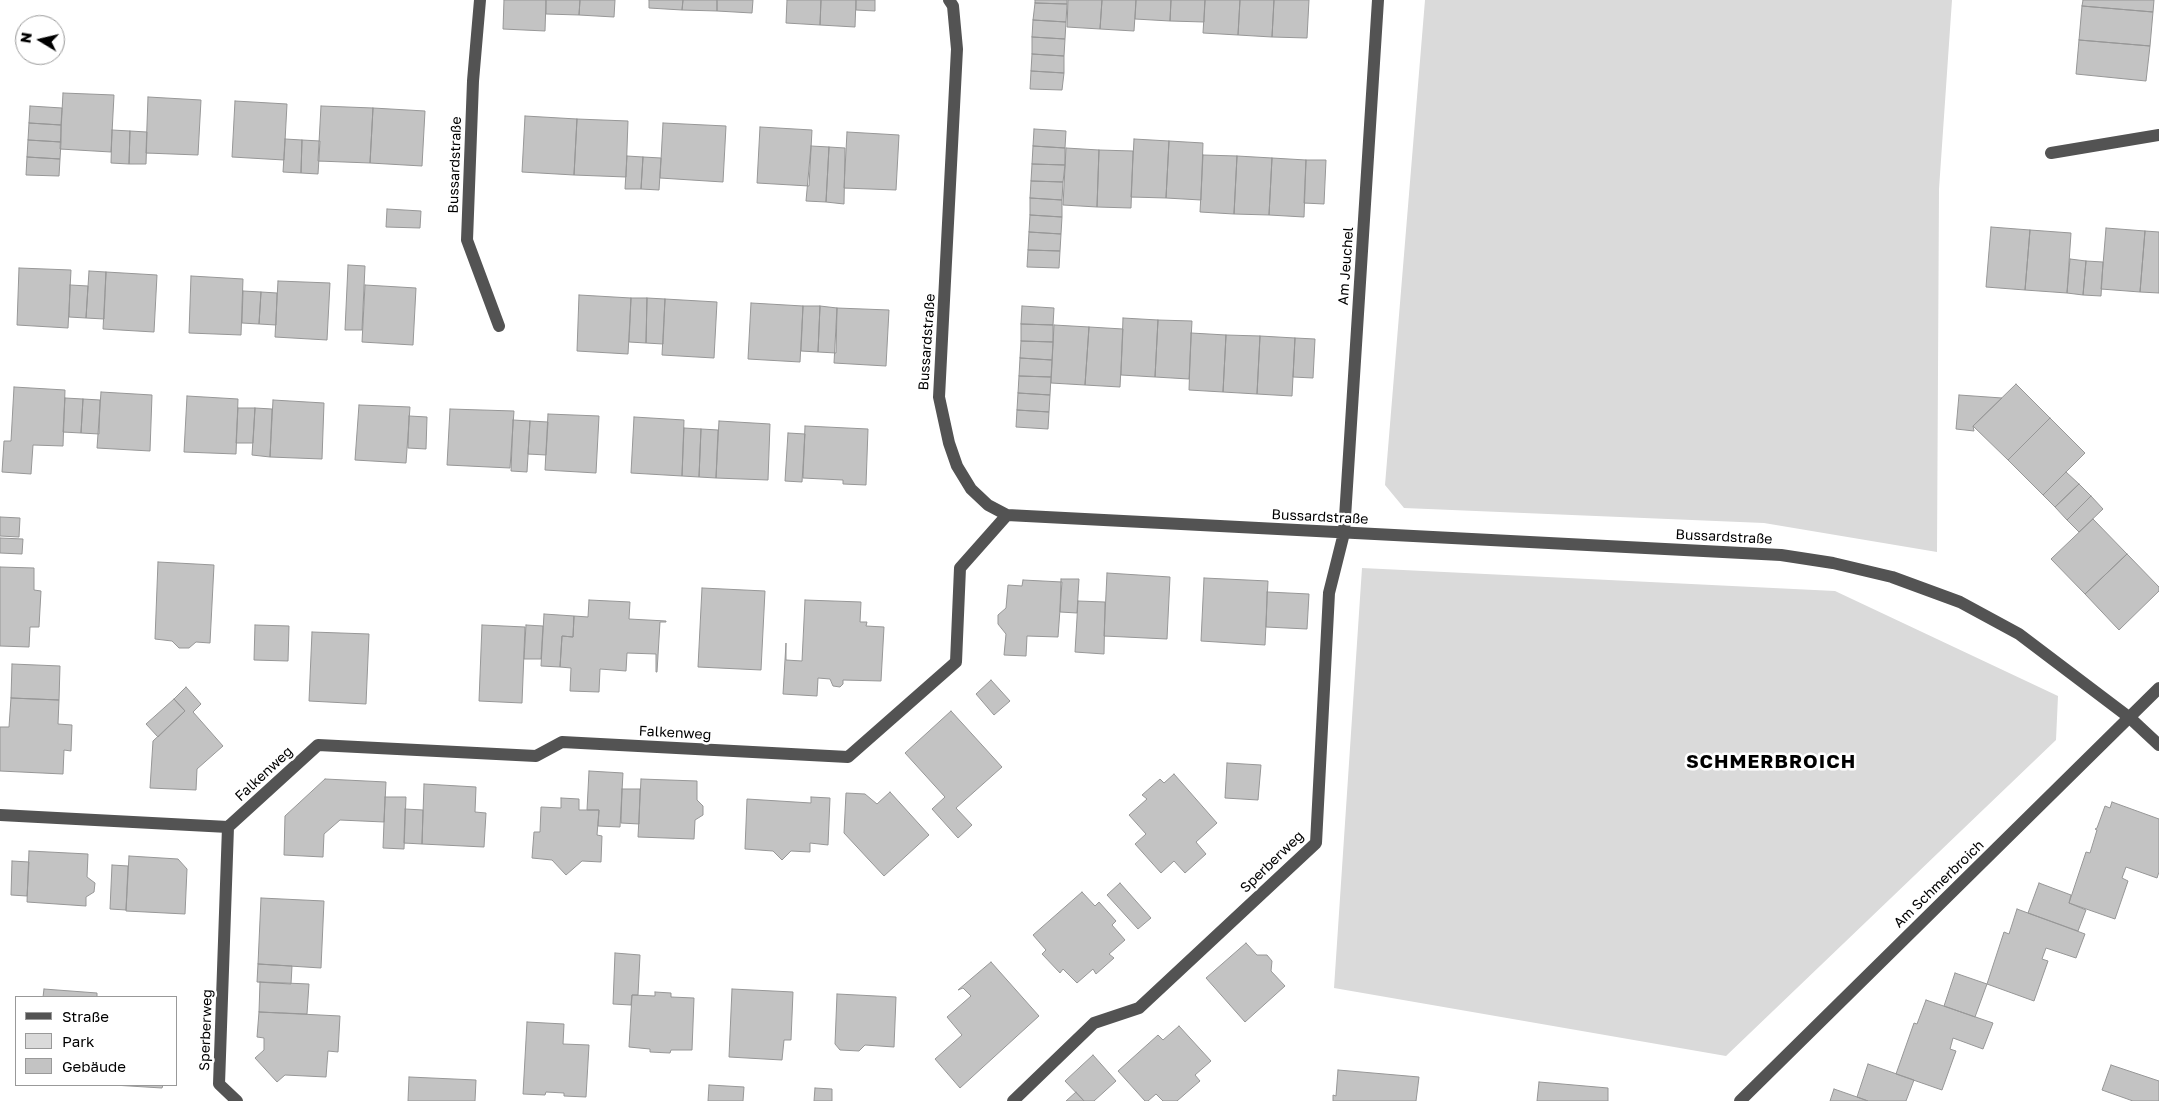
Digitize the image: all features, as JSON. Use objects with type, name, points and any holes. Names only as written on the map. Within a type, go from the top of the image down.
[{"type":"street","name":"Bussardstraße","points":[[480,0],[473,81],[467,240],[499,326]]},
{"type":"street","name":"Bussardstraße","points":[[949,0],[952,6],[957,49],[955,129],[938,397],[949,443],[957,466],[971,489],[988,505],[1007,516],[1781,555],[1833,563],[1892,577],[1960,602],[2019,634],[2130,718],[2159,745]]},
{"type":"street","name":"Am Jeuchel","points":[[1344,533],[1378,0]]},
{"type":"street","points":[[2051,153],[2159,135]]},
{"type":"street","name":"Falkenweg","points":[[228,827],[318,745],[536,756],[562,742],[848,757],[956,662],[960,568],[1007,516]]},
{"type":"street","name":"Sperberweg","points":[[1013,1101],[1094,1023],[1139,1008],[1316,843],[1329,594],[1344,533]]},
{"type":"street","name":"Am Schmerbroich","points":[[1740,1101],[2159,688]]},
{"type":"street","points":[[0,815],[228,827]]},
{"type":"street","name":"Sperberweg","points":[[228,827],[220,1084],[237,1101]]},
{"type":"green space","points":[[1425,0],[1952,0],[1939,189],[1937,552],[1764,523],[1404,508],[1385,485]]},
{"type":"green space","points":[[1362,568],[1835,591],[2058,696],[2056,740],[1726,1056],[1334,988]]},
{"type":"building","points":[[504,0],[546,0],[545,31],[503,29]]},
{"type":"building","points":[[546,0],[580,0],[579,15],[546,14]]},
{"type":"building","points":[[580,0],[615,0],[614,17],[579,15]]},
{"type":"building","points":[[649,0],[683,0],[682,10],[649,8]]},
{"type":"building","points":[[683,0],[717,0],[717,11],[682,10]]},
{"type":"building","points":[[717,0],[753,0],[752,13],[717,11]]},
{"type":"building","points":[[787,0],[821,0],[820,25],[786,23]]},
{"type":"building","points":[[821,0],[856,0],[855,27],[820,25]]},
{"type":"building","points":[[856,0],[875,0],[875,11],[856,10]]},
{"type":"building","points":[[1035,0],[1067,0],[1067,4],[1035,3]]},
{"type":"building","points":[[1068,0],[1102,0],[1100,29],[1067,27]]},
{"type":"building","points":[[1102,0],[1136,0],[1134,31],[1100,29]]},
{"type":"building","points":[[1136,0],[1171,0],[1170,21],[1135,19]]},
{"type":"building","points":[[1171,0],[1205,0],[1204,22],[1170,21]]},
{"type":"building","points":[[1205,0],[1240,0],[1238,35],[1203,33]]},
{"type":"building","points":[[1240,0],[1274,0],[1272,37],[1238,35]]},
{"type":"building","points":[[1274,0],[1309,0],[1307,38],[1272,37]]},
{"type":"building","points":[[2083,0],[2154,0],[2153,12],[2082,6]]},
{"type":"building","points":[[1035,3],[1067,4],[1066,22],[1033,20]]},
{"type":"building","points":[[2082,6],[2153,12],[2150,46],[2079,40]]},
{"type":"building","points":[[1033,20],[1066,22],[1065,39],[1032,37]]},
{"type":"building","points":[[1032,37],[1065,39],[1064,56],[1032,54]]},
{"type":"building","points":[[2079,40],[2150,46],[2146,81],[2076,74]]},
{"type":"building","points":[[1032,54],[1064,56],[1064,73],[1031,71]]},
{"type":"building","points":[[1031,71],[1064,73],[1062,90],[1030,89]]},
{"type":"building","points":[[63,93],[114,95],[111,152],[60,149]]},
{"type":"building","points":[[148,97],[201,100],[198,155],[146,153]]},
{"type":"building","points":[[235,101],[287,104],[284,160],[232,157]]},
{"type":"building","points":[[30,106],[62,108],[61,125],[29,123]]},
{"type":"building","points":[[321,106],[373,108],[370,163],[318,161]]},
{"type":"building","points":[[373,108],[425,111],[422,166],[370,163]]},
{"type":"building","points":[[525,116],[577,119],[574,175],[522,172]]},
{"type":"building","points":[[577,119],[628,121],[626,177],[574,175]]},
{"type":"building","points":[[29,123],[61,125],[61,142],[28,140]]},
{"type":"building","points":[[663,123],[726,126],[723,182],[660,178]]},
{"type":"building","points":[[760,127],[812,130],[809,186],[757,183]]},
{"type":"building","points":[[1034,129],[1066,131],[1065,148],[1033,146]]},
{"type":"building","points":[[112,130],[130,131],[129,164],[111,163]]},
{"type":"building","points":[[130,131],[147,132],[146,164],[129,164]]},
{"type":"building","points":[[847,132],[899,135],[896,190],[844,188]]},
{"type":"building","points":[[285,139],[302,140],[301,173],[283,172]]},
{"type":"building","points":[[1134,139],[1169,141],[1166,198],[1131,197]]},
{"type":"building","points":[[28,140],[61,142],[60,159],[27,157]]},
{"type":"building","points":[[302,140],[320,141],[318,174],[301,173]]},
{"type":"building","points":[[1169,141],[1203,143],[1201,200],[1166,198]]},
{"type":"building","points":[[811,146],[829,147],[826,202],[806,201]]},
{"type":"building","points":[[1033,146],[1065,148],[1065,165],[1032,164]]},
{"type":"building","points":[[829,147],[845,148],[844,204],[826,202]]},
{"type":"building","points":[[1066,148],[1099,150],[1097,207],[1063,205]]},
{"type":"building","points":[[1099,150],[1133,151],[1131,208],[1097,207]]},
{"type":"building","points":[[1203,155],[1237,156],[1234,214],[1200,212]]},
{"type":"building","points":[[627,156],[643,157],[641,189],[625,189]]},
{"type":"building","points":[[1237,156],[1272,158],[1269,215],[1234,214]]},
{"type":"building","points":[[27,157],[60,159],[59,176],[26,175]]},
{"type":"building","points":[[643,157],[661,158],[659,190],[641,189]]},
{"type":"building","points":[[1272,158],[1306,160],[1304,217],[1269,215]]},
{"type":"building","points":[[1306,160],[1326,160],[1324,204],[1304,203]]},
{"type":"building","points":[[1032,164],[1065,165],[1063,182],[1031,181]]},
{"type":"building","points":[[1031,181],[1063,182],[1062,200],[1030,198]]},
{"type":"building","points":[[1030,198],[1062,200],[1062,217],[1030,215]]},
{"type":"building","points":[[387,209],[421,211],[420,228],[386,227]]},
{"type":"building","points":[[1030,215],[1062,217],[1061,234],[1029,232]]},
{"type":"building","points":[[1991,227],[2030,230],[2025,290],[1986,287]]},
{"type":"building","points":[[2106,228],[2145,231],[2140,292],[2101,289]]},
{"type":"building","points":[[2030,230],[2071,233],[2067,293],[2025,290]]},
{"type":"building","points":[[2145,231],[2159,232],[2159,293],[2140,292]]},
{"type":"building","points":[[1029,232],[1061,234],[1060,251],[1028,250]]},
{"type":"building","points":[[1028,250],[1060,251],[1059,268],[1027,267]]},
{"type":"building","points":[[2070,259],[2086,261],[2083,295],[2067,293]]},
{"type":"building","points":[[2086,261],[2103,262],[2101,296],[2083,295]]},
{"type":"building","points":[[348,265],[365,266],[362,330],[345,330]]},
{"type":"building","points":[[19,268],[71,270],[68,328],[17,325]]},
{"type":"building","points":[[89,271],[106,272],[104,319],[86,318]]},
{"type":"building","points":[[106,272],[157,275],[154,332],[103,329]]},
{"type":"building","points":[[191,276],[243,279],[241,335],[189,333]]},
{"type":"building","points":[[278,281],[330,283],[327,340],[275,337]]},
{"type":"building","points":[[70,285],[88,286],[86,318],[69,317]]},
{"type":"building","points":[[365,285],[416,288],[413,345],[362,342]]},
{"type":"building","points":[[243,291],[261,292],[259,324],[242,323]]},
{"type":"building","points":[[261,292],[277,293],[276,325],[259,324]]},
{"type":"building","points":[[579,295],[631,298],[628,354],[577,351]]},
{"type":"building","points":[[631,298],[647,298],[646,343],[629,342]]},
{"type":"building","points":[[647,298],[665,299],[663,344],[646,343]]},
{"type":"building","points":[[665,299],[717,302],[714,358],[662,355]]},
{"type":"building","points":[[751,303],[803,306],[800,362],[748,359]]},
{"type":"building","points":[[803,306],[820,306],[818,352],[801,351]]},
{"type":"building","points":[[820,306],[837,308],[836,353],[818,352]]},
{"type":"building","points":[[1022,306],[1054,308],[1053,325],[1021,324]]},
{"type":"building","points":[[837,308],[889,310],[886,366],[834,363]]},
{"type":"building","points":[[1123,318],[1158,320],[1155,377],[1121,375]]},
{"type":"building","points":[[1158,320],[1192,321],[1189,379],[1155,377]]},
{"type":"building","points":[[1021,324],[1053,325],[1053,342],[1021,341]]},
{"type":"building","points":[[1054,325],[1089,327],[1085,385],[1051,383]]},
{"type":"building","points":[[1089,327],[1123,329],[1120,387],[1085,385]]},
{"type":"building","points":[[1191,333],[1226,335],[1223,392],[1189,390]]},
{"type":"building","points":[[1226,335],[1260,336],[1257,394],[1223,392]]},
{"type":"building","points":[[1260,336],[1295,338],[1292,396],[1257,394]]},
{"type":"building","points":[[1295,338],[1315,339],[1313,378],[1293,377]]},
{"type":"building","points":[[1021,341],[1053,342],[1052,360],[1020,358]]},
{"type":"building","points":[[1020,358],[1052,360],[1051,377],[1019,376]]},
{"type":"building","points":[[1019,376],[1051,377],[1050,395],[1018,393]]},
{"type":"building","points":[[2016,384],[2050,418],[2008,460],[1973,426]]},
{"type":"building","points":[[14,387],[65,390],[63,446],[33,445],[31,474],[2,472],[4,441],[11,441]]},
{"type":"building","points":[[101,392],[152,395],[150,451],[97,448]]},
{"type":"building","points":[[1018,393],[1050,395],[1049,412],[1017,410]]},
{"type":"building","points":[[1959,395],[2002,398],[1973,426],[1974,431],[1956,429]]},
{"type":"building","points":[[187,396],[238,399],[236,454],[184,452]]},
{"type":"building","points":[[65,398],[83,399],[81,433],[63,432]]},
{"type":"building","points":[[83,399],[100,400],[99,434],[81,433]]},
{"type":"building","points":[[273,400],[324,403],[322,459],[270,457]]},
{"type":"building","points":[[359,405],[410,407],[406,463],[355,460]]},
{"type":"building","points":[[238,408],[255,408],[253,443],[236,443]]},
{"type":"building","points":[[255,408],[272,409],[270,457],[252,455]]},
{"type":"building","points":[[450,409],[514,411],[510,468],[447,465]]},
{"type":"building","points":[[1017,410],[1049,412],[1048,429],[1016,427]]},
{"type":"building","points":[[548,414],[599,416],[596,473],[545,470]]},
{"type":"building","points":[[409,416],[427,417],[426,449],[408,448]]},
{"type":"building","points":[[634,417],[684,420],[682,476],[631,473]]},
{"type":"building","points":[[2050,418],[2085,453],[2043,495],[2008,460]]},
{"type":"building","points":[[513,420],[530,421],[527,472],[511,471]]},
{"type":"building","points":[[530,421],[548,422],[546,455],[528,454]]},
{"type":"building","points":[[719,421],[770,424],[768,480],[716,478]]},
{"type":"building","points":[[805,426],[868,429],[866,485],[843,484],[843,480],[803,478]]},
{"type":"building","points":[[684,428],[701,429],[699,477],[682,476]]},
{"type":"building","points":[[701,429],[718,430],[716,478],[699,477]]},
{"type":"building","points":[[788,433],[805,434],[802,482],[785,481]]},
{"type":"building","points":[[2066,472],[2079,484],[2055,507],[2043,495]]},
{"type":"building","points":[[2079,484],[2091,496],[2067,520],[2055,507]]},
{"type":"building","points":[[2091,496],[2103,509],[2079,532],[2067,520]]},
{"type":"building","points":[[0,517],[20,518],[19,537],[0,536]]},
{"type":"building","points":[[2093,519],[2127,554],[2085,594],[2051,559]]},
{"type":"building","points":[[0,538],[23,539],[22,554],[0,553]]},
{"type":"building","points":[[2127,554],[2159,587],[2159,591],[2119,630],[2085,594]]},
{"type":"building","points":[[158,562],[214,565],[210,643],[196,642],[189,648],[179,648],[172,641],[155,639]]},
{"type":"building","points":[[0,567],[34,568],[34,590],[41,591],[39,627],[30,627],[29,647],[0,646]]},
{"type":"building","points":[[1107,573],[1170,577],[1167,639],[1104,636]]},
{"type":"building","points":[[1204,578],[1268,581],[1265,645],[1201,641]]},
{"type":"building","points":[[1061,579],[1079,579],[1077,613],[1060,612]]},
{"type":"building","points":[[1023,580],[1062,582],[1058,637],[1027,636],[1026,656],[1004,655],[1006,634],[998,624],[998,615],[1006,608],[1008,585],[1022,586]]},
{"type":"building","points":[[702,588],[765,591],[761,670],[698,667]]},
{"type":"building","points":[[1267,592],[1309,594],[1307,629],[1266,627]]},
{"type":"building","points":[[589,600],[630,602],[629,619],[666,621],[660,622],[657,672],[656,654],[627,653],[626,671],[600,669],[599,692],[570,691],[571,668],[560,667],[562,636],[573,637],[574,616],[588,617]]},
{"type":"building","points":[[805,600],[861,602],[860,622],[867,622],[866,626],[884,627],[881,681],[843,680],[843,684],[840,687],[833,686],[830,679],[818,678],[817,696],[783,694],[786,643],[786,660],[802,661]]},
{"type":"building","points":[[1078,601],[1105,602],[1104,654],[1075,652]]},
{"type":"building","points":[[544,614],[574,616],[573,637],[562,636],[560,667],[541,666]]},
{"type":"building","points":[[255,625],[289,626],[288,661],[254,660]]},
{"type":"building","points":[[482,625],[525,627],[522,703],[479,701]]},
{"type":"building","points":[[526,625],[543,626],[541,659],[524,659]]},
{"type":"building","points":[[312,632],[369,634],[366,704],[309,701]]},
{"type":"building","points":[[12,664],[60,666],[59,700],[11,698]]},
{"type":"building","points":[[991,680],[1010,701],[994,715],[976,694]]},
{"type":"building","points":[[186,687],[201,704],[193,712],[223,746],[197,769],[196,790],[150,788],[153,741],[185,711],[174,699]]},
{"type":"building","points":[[11,698],[59,700],[58,724],[72,725],[71,751],[64,750],[63,774],[0,771],[0,727],[9,727]]},
{"type":"building","points":[[174,699],[185,711],[158,737],[146,724]]},
{"type":"building","points":[[951,711],[1002,767],[956,808],[972,825],[958,838],[932,809],[945,797],[905,753]]},
{"type":"building","points":[[1227,763],[1261,765],[1258,800],[1225,798]]},
{"type":"building","points":[[589,771],[623,773],[620,827],[598,826],[599,810],[587,810]]},
{"type":"building","points":[[1174,774],[1217,823],[1196,842],[1206,854],[1185,873],[1174,861],[1161,873],[1135,844],[1146,834],[1129,815],[1147,799],[1142,795],[1160,779],[1164,783]]},
{"type":"building","points":[[325,779],[386,782],[384,822],[340,820],[324,834],[323,857],[284,855],[285,816]]},
{"type":"building","points":[[641,779],[697,781],[697,800],[703,806],[703,815],[695,820],[694,839],[638,837]]},
{"type":"building","points":[[424,784],[476,787],[475,812],[486,813],[484,847],[422,844]]},
{"type":"building","points":[[622,789],[640,789],[639,824],[621,823]]},
{"type":"building","points":[[890,792],[929,835],[884,876],[844,833],[846,793],[865,794],[877,804]]},
{"type":"building","points":[[385,797],[406,797],[404,849],[383,848]]},
{"type":"building","points":[[811,797],[830,798],[828,845],[810,843],[810,852],[791,851],[782,860],[773,851],[745,849],[747,799],[811,803]]},
{"type":"building","points":[[561,798],[579,799],[579,810],[599,810],[597,835],[602,836],[601,862],[582,861],[566,875],[552,860],[532,858],[534,832],[540,832],[541,807],[561,808]]},
{"type":"building","points":[[2112,802],[2159,819],[2159,872],[2157,878],[2126,867],[2122,878],[2128,881],[2115,919],[2069,903],[2086,852],[2090,853],[2097,830],[2095,829],[2105,806],[2110,808]]},
{"type":"building","points":[[405,809],[423,810],[422,844],[404,843]]},
{"type":"building","points":[[29,851],[88,854],[87,877],[95,883],[94,892],[86,897],[86,906],[27,902]]},
{"type":"building","points":[[129,856],[178,859],[187,869],[185,914],[126,911]]},
{"type":"building","points":[[12,861],[29,862],[27,896],[11,895]]},
{"type":"building","points":[[112,865],[128,866],[126,910],[110,909]]},
{"type":"building","points":[[1120,883],[1151,918],[1138,929],[1107,895]]},
{"type":"building","points":[[2039,883],[2071,895],[2069,903],[2086,910],[2078,931],[2028,913]]},
{"type":"building","points":[[1082,892],[1095,906],[1099,902],[1116,921],[1112,925],[1125,940],[1109,954],[1114,958],[1096,974],[1093,969],[1077,983],[1063,969],[1060,973],[1042,954],[1046,950],[1033,935]]},
{"type":"building","points":[[261,898],[324,901],[321,968],[258,964]]},
{"type":"building","points":[[2017,909],[2085,934],[2076,958],[2046,948],[2042,959],[2048,961],[2034,1001],[1987,984],[2004,932],[2009,934]]},
{"type":"building","points":[[1246,943],[1257,955],[1267,955],[1272,961],[1271,971],[1285,986],[1245,1022],[1206,978]]},
{"type":"building","points":[[615,953],[640,955],[638,995],[632,995],[631,1005],[613,1004]]},
{"type":"building","points":[[991,962],[1039,1016],[960,1088],[935,1059],[962,1035],[947,1017],[971,996],[963,988],[958,990]]},
{"type":"building","points":[[258,964],[292,966],[291,984],[257,982]]},
{"type":"building","points":[[1955,973],[1987,984],[1975,1017],[1944,1006]]},
{"type":"building","points":[[260,982],[309,984],[307,1014],[259,1012]]},
{"type":"building","points":[[44,989],[97,993],[97,996],[43,996]]},
{"type":"building","points":[[732,989],[793,992],[791,1040],[784,1040],[782,1060],[729,1057]]},
{"type":"building","points":[[655,992],[671,993],[671,997],[694,998],[692,1050],[671,1050],[670,1053],[650,1052],[650,1049],[629,1047],[632,995],[655,996]]},
{"type":"building","points":[[837,994],[896,997],[894,1047],[865,1045],[859,1051],[840,1050],[835,1044]]},
{"type":"building","points":[[1926,1000],[1993,1023],[1983,1049],[1953,1038],[1950,1049],[1956,1051],[1942,1090],[1896,1074],[1914,1023],[1917,1024]]},
{"type":"building","points":[[259,1012],[340,1016],[338,1052],[328,1051],[326,1077],[285,1075],[277,1082],[255,1058],[264,1050],[264,1038],[257,1037]]},
{"type":"building","points":[[527,1022],[564,1024],[563,1044],[589,1045],[586,1097],[564,1096],[564,1093],[546,1092],[545,1095],[523,1094]]},
{"type":"building","points":[[1179,1026],[1211,1061],[1195,1075],[1200,1081],[1177,1101],[1163,1101],[1156,1094],[1148,1101],[1145,1101],[1118,1071],[1158,1035],[1163,1040]]},
{"type":"building","points":[[1093,1055],[1116,1081],[1094,1101],[1084,1101],[1065,1081]]},
{"type":"building","points":[[1868,1064],[1914,1080],[1906,1101],[1868,1101],[1857,1097]]},
{"type":"building","points":[[2111,1065],[2159,1081],[2159,1101],[2133,1101],[2102,1090]]},
{"type":"building","points":[[1338,1070],[1419,1077],[1416,1101],[1333,1101],[1333,1095],[1336,1096]]},
{"type":"building","points":[[409,1077],[476,1080],[475,1101],[408,1101]]},
{"type":"building","points":[[1539,1082],[1608,1088],[1608,1101],[1537,1101]]},
{"type":"building","points":[[709,1085],[744,1087],[743,1101],[708,1101]]},
{"type":"building","points":[[129,1086],[163,1086],[162,1088]]},
{"type":"building","points":[[815,1088],[832,1089],[832,1101],[814,1101]]},
{"type":"building","points":[[1834,1089],[1857,1097],[1868,1101],[1830,1101]]},
{"type":"building","points":[[1076,1092],[1084,1101],[1066,1101]]},
{"type":"district","name":"SCHMERBROICH","points":[[1771,762]]}]
